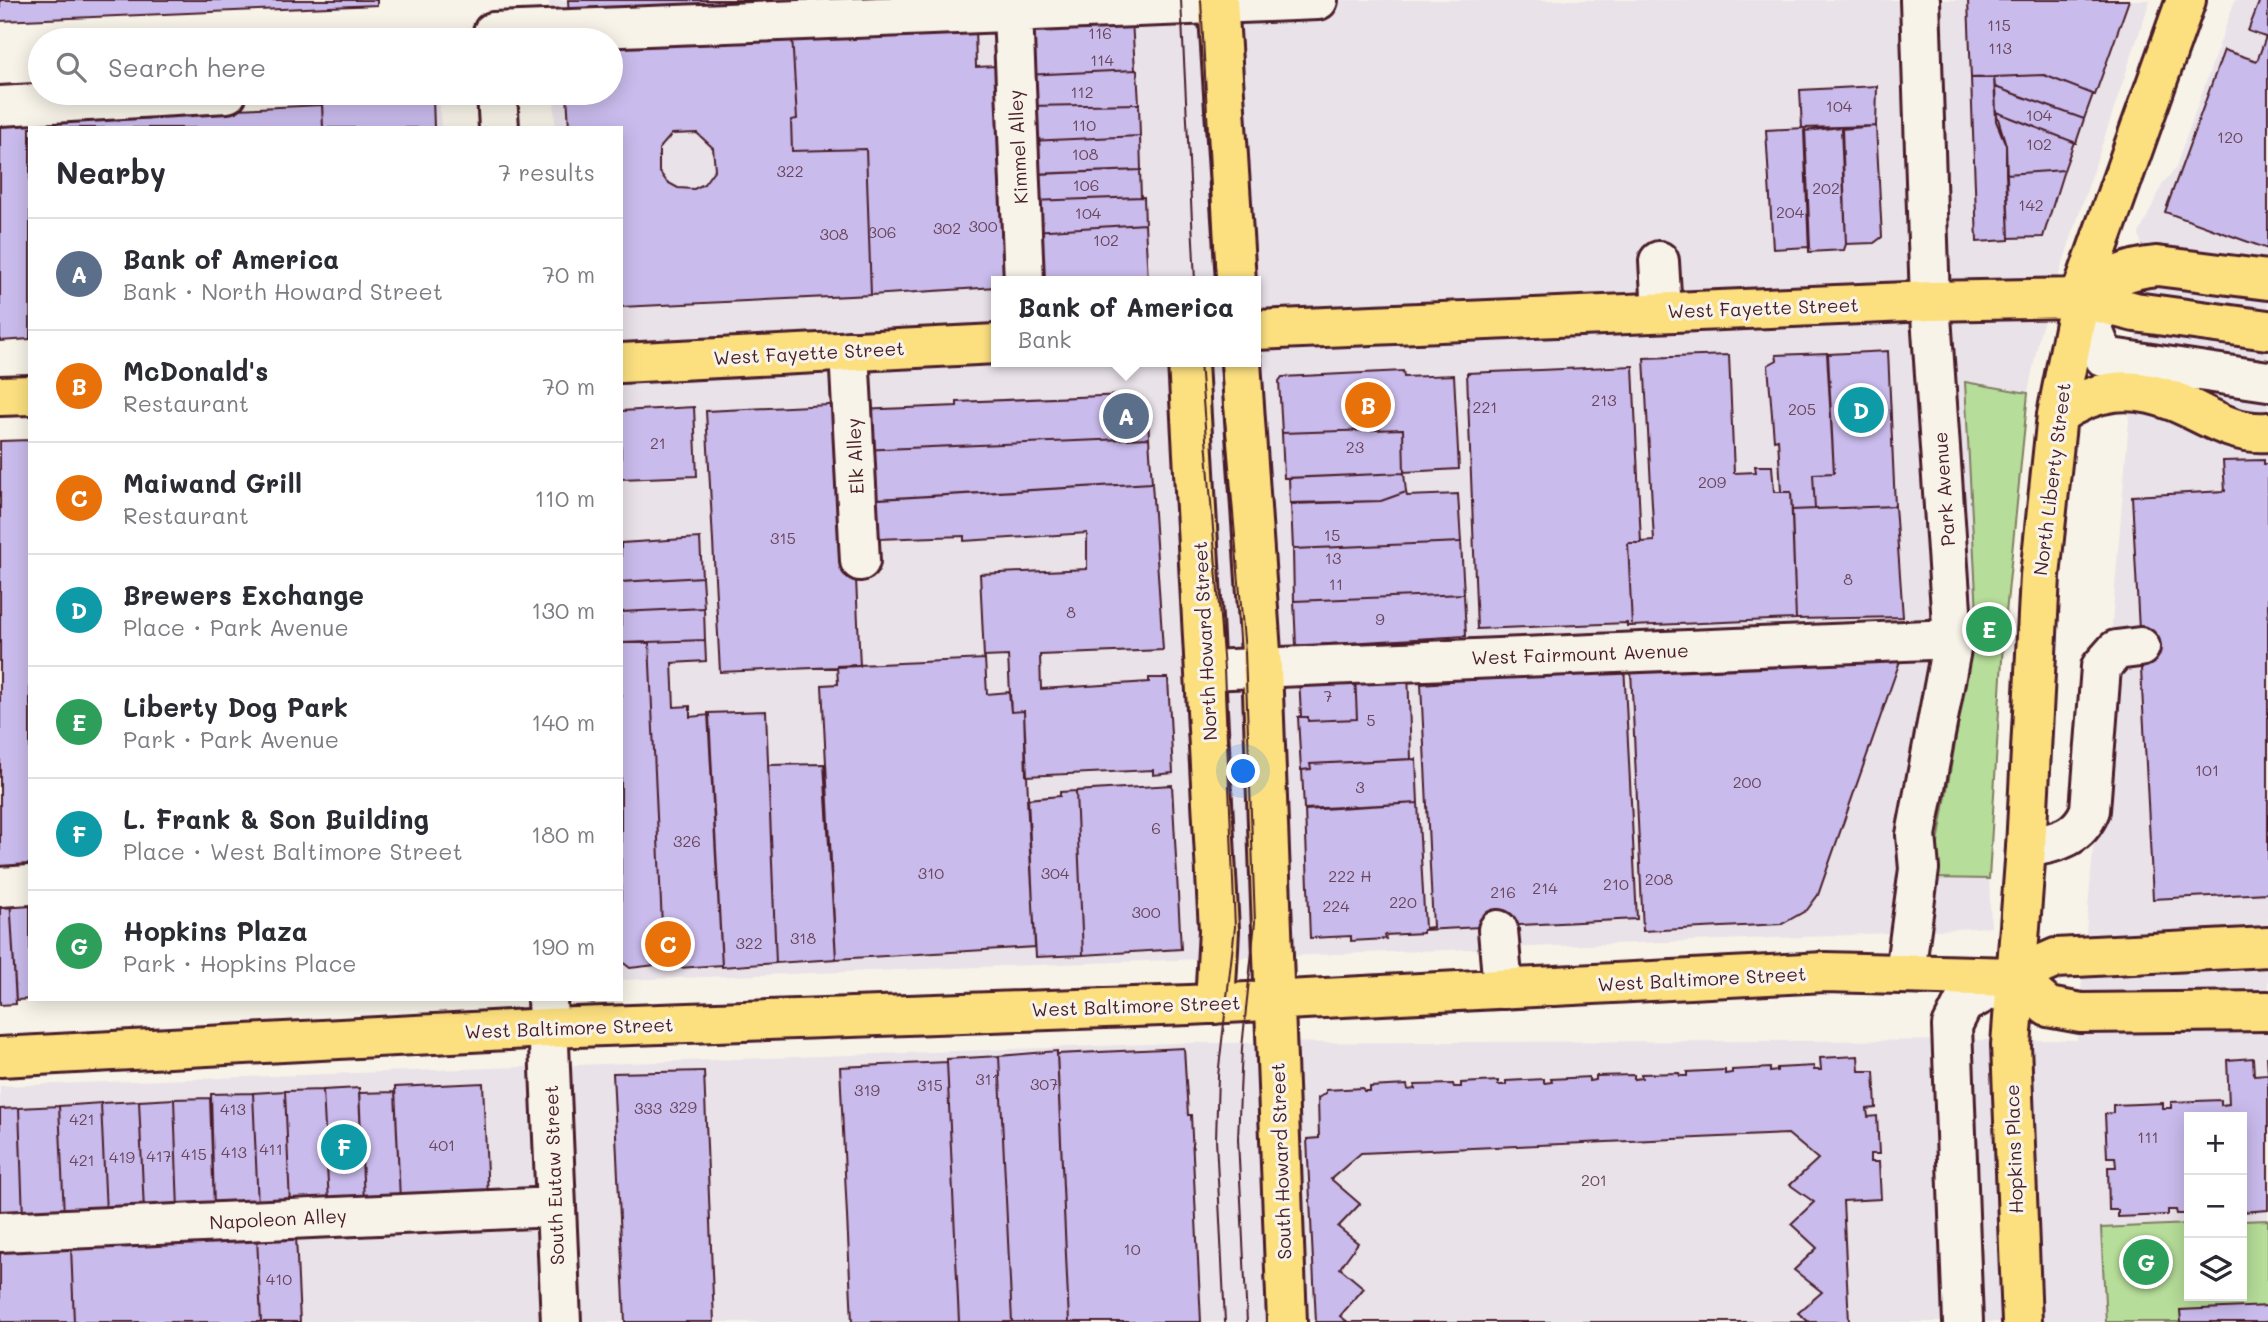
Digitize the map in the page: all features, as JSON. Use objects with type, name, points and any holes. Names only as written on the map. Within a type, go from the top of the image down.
[{"type":"main road","name":"North Liberty Street","points":[[2014,977],[2026,848],[2039,590],[2057,415],[2080,298],[2186,0]]},
{"type":"main road","points":[[1219,3],[1236,276]]},
{"type":"main road","points":[[2080,298],[2118,273],[2140,267],[2168,267],[2268,281]]},
{"type":"main road","name":"West Fayette Street","points":[[1261,330],[1930,301],[2080,298],[2135,312],[2268,330]]},
{"type":"main road","name":"West Fayette Street","points":[[623,363],[991,344]]},
{"type":"main road","name":"North Howard Street","points":[[1188,367],[1207,670],[1219,930],[1215,1004]]},
{"type":"main road","points":[[1241,367],[1262,667],[1275,1000]]},
{"type":"main road","points":[[2057,415],[2097,393],[2125,392],[2148,394],[2175,402],[2228,427],[2268,432]]},
{"type":"main road","points":[[0,396],[28,395]]},
{"type":"main road","name":"West Baltimore Street","points":[[0,1057],[548,1014],[1215,1004],[1825,972],[2014,977],[2056,958],[2268,947]]},
{"type":"main road","points":[[2014,977],[2048,1007],[2081,1013],[2268,1011]]},
{"type":"main road","name":"Hopkins Place","points":[[2014,977],[2011,1071],[2022,1322]]},
{"type":"main road","name":"South Howard Street","points":[[1275,1000],[1287,1322]]},
{"type":"street","points":[[493,24],[1013,12],[1318,0]]},
{"type":"street","name":"Park Avenue","points":[[1905,973],[1919,869],[1916,835],[1953,639],[1930,301],[1920,0]]},
{"type":"street","name":"Kimmel Alley","points":[[1013,12],[1024,276]]},
{"type":"street","points":[[0,106],[28,104]]},
{"type":"street","points":[[498,105],[499,126]]},
{"type":"street","points":[[1659,261],[1662,312]]},
{"type":"street","points":[[2080,298],[2104,357],[2268,381]]},
{"type":"street","name":"Elk Alley","points":[[849,351],[860,561]]},
{"type":"street","name":"West Fairmount Avenue","points":[[1207,670],[1953,639]]},
{"type":"street","points":[[2026,848],[2059,842],[2075,834],[2085,822],[2090,810],[2101,667],[2116,650],[2140,647]]},
{"type":"street","points":[[0,887],[28,885]]},
{"type":"street","points":[[1498,930],[1503,989]]},
{"type":"street","points":[[1964,1322],[1952,1026],[1964,1004],[2014,977]]},
{"type":"street","name":"South Eutaw Street","points":[[548,1014],[561,1322]]},
{"type":"street","name":"Napoleon Alley","points":[[0,1232],[556,1206]]},
{"type":"shaded area","points":[[549,0],[2150,0],[2040,332],[2028,393],[1965,383],[1977,614],[1932,877],[1989,879],[1991,927],[1832,936],[623,980],[623,126],[555,126],[554,105],[623,105],[623,28],[550,28]]},
{"type":"shaded area","points":[[2235,0],[2268,0],[2268,1322],[0,1322],[0,1086],[1178,1043],[2077,1040],[2143,253],[2139,234],[2163,183],[2175,169]]},
{"type":"shaded area","points":[[318,105],[440,105],[441,126],[319,126]]},
{"type":"green space","points":[[1965,382],[2028,393],[2003,643],[1989,879],[1932,878],[1977,614]]},
{"type":"green space","points":[[2268,1220],[2268,1322],[2106,1322],[2101,1228],[2184,1224],[2184,1301],[2247,1301],[2247,1221]]},
{"type":"building","points":[[0,0],[377,0],[377,5],[0,21]]},
{"type":"building","points":[[568,0],[728,0],[728,6],[569,17]]},
{"type":"building","points":[[728,0],[823,0],[728,6]]},
{"type":"building","points":[[1968,0],[2129,0],[2095,95],[2044,75],[1971,78]]},
{"type":"building","points":[[2260,0],[2268,0],[2268,38],[2248,31]]},
{"type":"building","points":[[1132,20],[1135,70],[1024,75],[1022,26]]},
{"type":"building","points":[[975,26],[976,67],[996,66],[1022,276],[991,276],[991,287],[871,295],[866,149],[792,151],[791,120],[797,119],[792,35]]},
{"type":"building","points":[[792,35],[797,119],[791,120],[792,151],[866,149],[871,295],[623,307],[623,126],[569,126],[568,105],[623,105],[623,46]],"holes":[[[697,133],[713,148],[715,169],[704,184],[694,189],[678,188],[667,182],[659,171],[659,149],[672,134]]]},
{"type":"building","points":[[2266,37],[2268,249],[2165,212],[2224,50],[2257,61]]},
{"type":"building","points":[[1137,70],[1139,104],[1028,106],[1024,75]]},
{"type":"building","points":[[2044,75],[2093,94],[2084,119],[1995,87],[1994,77]]},
{"type":"building","points":[[1994,77],[1996,121],[2006,145],[2009,240],[1977,242],[1971,78]]},
{"type":"building","points":[[1877,86],[1876,126],[1802,128],[1800,90]]},
{"type":"building","points":[[1995,87],[2084,119],[2076,143],[1996,112]]},
{"type":"building","points":[[1139,104],[1140,136],[1029,141],[1028,106]]},
{"type":"building","points":[[322,105],[433,105],[434,126],[323,126]]},
{"type":"building","points":[[322,105],[323,126],[28,126],[28,339],[0,341],[0,120]]},
{"type":"building","points":[[1996,112],[2074,142],[2064,170],[2006,174],[2006,145]]},
{"type":"building","points":[[1876,126],[1882,237],[1874,243],[1846,244],[1841,129]]},
{"type":"building","points":[[1842,127],[1846,244],[1844,250],[1809,252],[1804,131]]},
{"type":"building","points":[[1805,128],[1810,247],[1809,251],[1809,247],[1773,249],[1766,130]]},
{"type":"building","points":[[1140,136],[1141,170],[1039,174],[1039,165],[1029,166],[1029,141]]},
{"type":"building","points":[[1140,170],[1141,197],[1031,201],[1030,174]]},
{"type":"building","points":[[2064,170],[2043,237],[2009,238],[2006,174]]},
{"type":"building","points":[[1144,197],[1145,224],[1033,231],[1031,201]]},
{"type":"building","points":[[1145,224],[1148,276],[1033,276],[1033,231]]},
{"type":"building","points":[[1888,351],[1895,506],[1815,509],[1813,474],[1834,473],[1828,354]]},
{"type":"building","points":[[1827,353],[1834,473],[1813,474],[1815,509],[1792,510],[1791,492],[1781,492],[1778,439],[1774,440],[1768,365],[1777,360],[1776,355]]},
{"type":"building","points":[[1729,355],[1734,473],[1756,472],[1755,466],[1772,466],[1774,492],[1791,492],[1796,619],[1632,626],[1628,543],[1654,541],[1644,358]]},
{"type":"building","points":[[1633,366],[1641,543],[1628,543],[1632,626],[1627,626],[1627,623],[1477,629],[1467,373]]},
{"type":"building","points":[[1403,371],[1404,377],[1454,375],[1459,469],[1404,472],[1403,429],[1282,433],[1279,381],[1282,377]]},
{"type":"building","points":[[1125,395],[1148,413],[1149,438],[860,450],[858,410],[957,406],[957,402]]},
{"type":"building","points":[[848,404],[860,666],[720,672],[706,411]]},
{"type":"building","points":[[694,407],[697,476],[623,479],[623,411]]},
{"type":"building","points":[[1403,429],[1404,473],[1284,478],[1282,433]]},
{"type":"building","points":[[1149,438],[1152,483],[858,500],[860,450]]},
{"type":"building","points":[[28,440],[28,865],[0,867],[0,441]]},
{"type":"building","points":[[2264,460],[2264,464],[2268,464],[2268,893],[2153,899],[2132,496],[2225,491],[2223,461]]},
{"type":"building","points":[[1404,473],[1406,492],[1381,501],[1290,503],[1289,478]]},
{"type":"building","points":[[1152,483],[1163,650],[1040,655],[1041,689],[1149,682],[1149,678],[1168,678],[1173,773],[1153,775],[1153,770],[1026,776],[1024,711],[1011,712],[1008,656],[984,657],[980,574],[1087,569],[1087,533],[964,541],[964,536],[877,539],[863,500]]},
{"type":"building","points":[[1406,492],[1407,496],[1458,494],[1461,542],[1293,549],[1291,504],[1381,501]]},
{"type":"building","points":[[1895,506],[1903,617],[1796,619],[1792,510]]},
{"type":"building","points":[[700,538],[702,577],[623,582],[623,543]]},
{"type":"building","points":[[1461,542],[1464,594],[1294,601],[1293,549]]},
{"type":"building","points":[[702,577],[704,608],[623,612],[623,582]]},
{"type":"building","points":[[1464,594],[1466,636],[1296,646],[1294,601]]},
{"type":"building","points":[[704,608],[705,640],[623,643],[623,612]]},
{"type":"building","points":[[705,640],[706,661],[672,663],[674,707],[690,706],[690,717],[709,715],[722,965],[664,969],[649,642]]},
{"type":"building","points":[[649,642],[664,964],[630,968],[623,963],[623,643]]},
{"type":"building","points":[[1888,657],[1900,661],[1818,895],[1807,910],[1782,924],[1643,931],[1631,669]]},
{"type":"building","points":[[985,659],[987,694],[1009,692],[1011,712],[1024,711],[1035,947],[836,959],[822,685],[838,684],[837,666]]},
{"type":"building","points":[[1624,664],[1637,919],[1423,930],[1423,933],[1385,935],[1386,939],[1351,941],[1351,936],[1310,938],[1305,810],[1418,803],[1425,928],[1433,927],[1421,684],[1448,682],[1448,669]]},
{"type":"building","points":[[1408,670],[1411,759],[1310,764],[1311,769],[1301,770],[1298,717],[1308,717],[1308,721],[1357,719],[1355,673]]},
{"type":"building","points":[[1355,673],[1357,719],[1308,721],[1308,717],[1298,717],[1301,716],[1299,676]]},
{"type":"building","points":[[766,711],[776,963],[722,967],[708,713]]},
{"type":"building","points":[[1416,759],[1418,803],[1304,809],[1302,770],[1311,769],[1310,764]]},
{"type":"building","points":[[824,764],[836,959],[776,963],[768,765]]},
{"type":"building","points":[[1172,785],[1181,949],[1083,955],[1076,791]]},
{"type":"building","points":[[1076,791],[1083,955],[1036,957],[1027,799],[1060,796],[1060,792]]},
{"type":"building","points":[[28,896],[28,999],[16,1000],[10,897]]},
{"type":"building","points":[[0,897],[10,897],[16,1004],[0,1005]]},
{"type":"building","points":[[1184,1048],[1188,1115],[1191,1115],[1201,1322],[1069,1322],[1057,1054]]},
{"type":"building","points":[[1057,1051],[1069,1322],[1012,1322],[999,1056]]},
{"type":"building","points":[[999,1056],[1012,1322],[959,1322],[947,1059]]},
{"type":"building","points":[[1858,1056],[1859,1071],[1874,1071],[1876,1108],[1867,1109],[1868,1117],[1877,1116],[1879,1154],[1870,1154],[1870,1162],[1879,1162],[1881,1199],[1843,1201],[1849,1322],[1316,1322],[1307,1139],[1319,1138],[1318,1098],[1326,1093],[1326,1090],[1363,1088],[1364,1091],[1370,1091],[1370,1087],[1407,1085],[1408,1090],[1415,1089],[1415,1085],[1453,1084],[1454,1087],[1461,1087],[1461,1083],[1498,1081],[1498,1085],[1506,1085],[1506,1081],[1544,1079],[1544,1083],[1552,1082],[1551,1079],[1589,1077],[1589,1081],[1596,1080],[1596,1076],[1634,1075],[1634,1079],[1642,1078],[1641,1074],[1679,1073],[1680,1076],[1687,1076],[1687,1072],[1725,1070],[1725,1074],[1732,1073],[1732,1070],[1770,1068],[1770,1072],[1777,1071],[1777,1068],[1814,1066],[1814,1070],[1821,1070],[1820,1058]]},
{"type":"building","points":[[2253,1058],[2254,1075],[2268,1074],[2268,1210],[2247,1212],[2247,1112],[2184,1112],[2184,1214],[2168,1210],[2168,1215],[2118,1217],[2118,1210],[2109,1210],[2108,1167],[2116,1167],[2115,1157],[2107,1157],[2105,1114],[2113,1113],[2113,1105],[2163,1103],[2163,1108],[2171,1108],[2171,1102],[2221,1100],[2221,1105],[2229,1104],[2227,1060]]},
{"type":"building","points":[[947,1062],[959,1322],[852,1322],[840,1067]]},
{"type":"building","points":[[704,1071],[714,1322],[625,1322],[613,1073]]},
{"type":"building","points":[[483,1083],[488,1197],[400,1200],[395,1087]]},
{"type":"building","points":[[359,1088],[364,1202],[329,1203],[323,1090]]},
{"type":"building","points":[[323,1090],[329,1203],[290,1205],[285,1091]]},
{"type":"building","points":[[285,1091],[290,1205],[258,1207],[253,1093]]},
{"type":"building","points":[[395,1092],[400,1200],[364,1202],[359,1093]]},
{"type":"building","points":[[253,1093],[258,1207],[214,1208],[211,1094]]},
{"type":"building","points":[[210,1098],[214,1208],[178,1210],[174,1099]]},
{"type":"building","points":[[174,1099],[178,1210],[144,1211],[139,1101]]},
{"type":"building","points":[[139,1101],[144,1211],[106,1213],[101,1103]]},
{"type":"building","points":[[101,1103],[106,1213],[64,1215],[59,1106]]},
{"type":"building","points":[[59,1106],[64,1215],[23,1217],[19,1108]]},
{"type":"building","points":[[19,1108],[23,1217],[0,1218],[0,1109]]},
{"type":"building","points":[[1788,1134],[1818,1159],[1790,1185],[1814,1202],[1791,1224],[1817,1248],[1794,1270],[1822,1292],[1798,1313],[1809,1322],[1348,1322],[1340,1316],[1364,1288],[1340,1268],[1358,1243],[1338,1227],[1360,1204],[1331,1179],[1361,1153]]},
{"type":"building","points":[[296,1236],[300,1322],[261,1322],[257,1237]]},
{"type":"building","points":[[257,1237],[261,1322],[74,1322],[71,1246]]},
{"type":"building","points":[[71,1246],[74,1322],[0,1322],[0,1249]]},
{"type":"building","points":[[2268,1306],[2268,1322],[2181,1322],[2180,1310]]},
{"type":"tram line","points":[[1181,0],[1195,276]]},
{"type":"tram line","points":[[1201,0],[1216,276]]},
{"type":"tram line","points":[[1200,367],[1224,669],[1235,927],[1218,1076],[1216,1139],[1225,1322]]},
{"type":"tram line","points":[[1220,367],[1245,652],[1255,922],[1242,1048],[1238,1139],[1247,1322]]},
{"type":"place","name":"McDonald's","points":[[1368,405]]},
{"type":"place","name":"Brewers Exchange","points":[[1861,410]]},
{"type":"place","name":"Bank of America","points":[[1126,416]]},
{"type":"place","name":"Liberty Dog Park","points":[[1989,629]]},
{"type":"place","name":"Maiwand Grill","points":[[668,944]]},
{"type":"place","name":"L. Frank & Son Building","points":[[344,1147]]},
{"type":"place","name":"Hopkins Plaza","points":[[2146,1262]]}]
